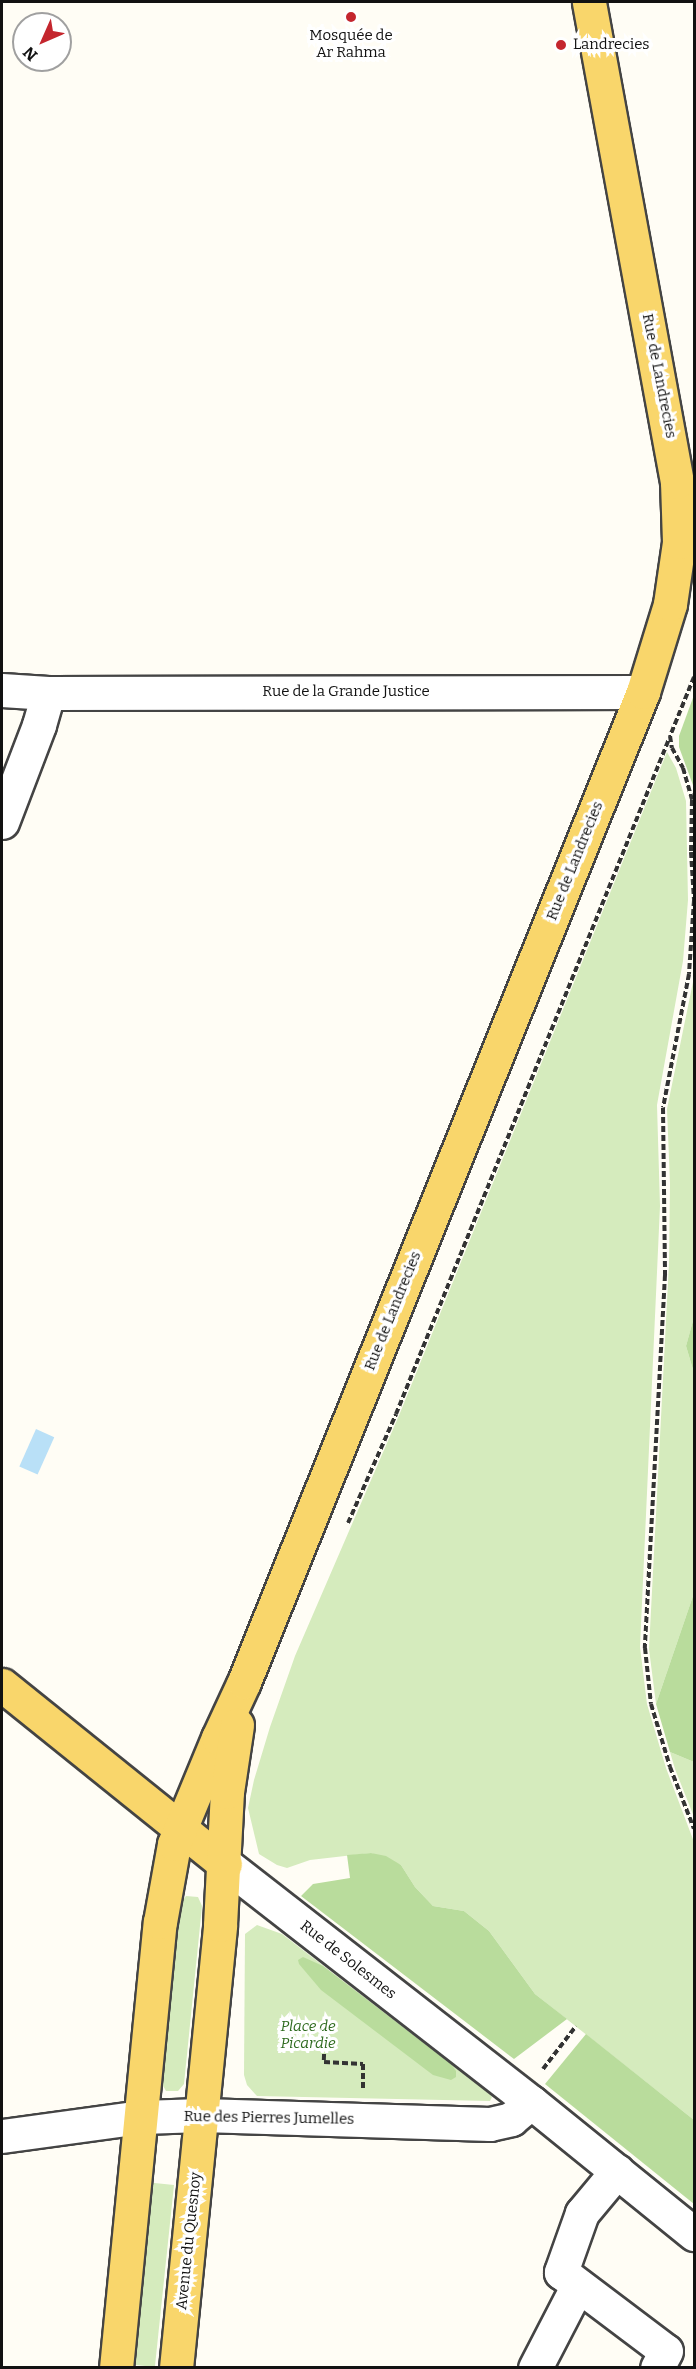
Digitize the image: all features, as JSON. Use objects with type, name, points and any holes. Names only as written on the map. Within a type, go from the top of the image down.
[{"type":"main road","name":"Rue de Landrecies","points":[[180,1828],[244,1682],[644,692],[664,629],[675,575],[679,525],[677,482],[589,2]]},
{"type":"main road","name":"Rue de Landrecies","points":[[225,1864],[227,1792],[244,1682]]},
{"type":"main road","name":"Rue de Solesmes","points":[[2,1685],[225,1864]]},
{"type":"main road","points":[[116,2367],[161,1914],[169,1862],[180,1828]]},
{"type":"main road","points":[[202,2115],[225,1864]]},
{"type":"main road","name":"Avenue du Quesnoy","points":[[177,2367],[202,2115]]},
{"type":"street","name":"Rue de la Grande Justice","points":[[2,690],[48,693],[644,692]]},
{"type":"street","points":[[2,822],[39,725],[48,693]]},
{"type":"street","name":"Rue de Solesmes","points":[[225,1864],[617,2170],[694,2234]]},
{"type":"street","name":"Rue des Pierres Jumelles","points":[[2,2136],[141,2118],[202,2115],[489,2124],[511,2119],[527,2099]]},
{"type":"street","points":[[617,2170],[582,2213],[561,2272],[666,2351],[657,2367]]},
{"type":"street","points":[[535,2367],[579,2284]]},
{"type":"path","points":[[344,1533],[396,1414],[694,676]]},
{"type":"path","points":[[671,734],[672,748],[683,768],[692,800],[693,900],[689,974],[663,1108],[665,1275],[645,1648],[651,1704],[670,1767],[694,1829]]},
{"type":"path","points":[[279,2023],[325,2027],[324,2062],[363,2064],[363,2093]]},
{"type":"path","points":[[527,2099],[576,2026]]},
{"type":"green space","points":[[694,695],[694,788],[679,747],[679,736]]},
{"type":"green space","points":[[667,752],[676,768],[686,801],[688,900],[683,961],[657,1105],[660,1206],[640,1647],[647,1704],[666,1768],[694,1842],[694,2120],[535,1994],[489,1931],[464,1911],[433,1906],[415,1887],[401,1865],[371,1853],[310,1860],[287,1868],[277,1865],[259,1854],[248,1808],[270,1727],[295,1656],[400,1413]]},
{"type":"green space","points":[[694,977],[694,1317],[686,1346],[694,1373],[694,1593],[656,1704],[649,1649],[669,1263],[670,1184],[667,1109]]},
{"type":"green space","points":[[694,1317],[694,1373],[686,1346]]},
{"type":"green space","points":[[694,1593],[694,1762],[670,1752],[656,1704]]},
{"type":"green space","points":[[670,1752],[694,1762],[694,1817],[675,1769]]},
{"type":"green space","points":[[371,1853],[386,1856],[401,1865],[415,1887],[433,1906],[464,1911],[489,1931],[535,1994],[567,2019],[514,2059],[301,1896],[313,1884],[350,1878],[347,1855]]},
{"type":"green space","points":[[186,1896],[198,1897],[202,1906],[184,2084],[178,2091],[166,2091],[162,2084],[180,1904]]},
{"type":"green space","name":"Place de Picardie","points":[[257,1925],[282,1934],[489,2093],[492,2097],[490,2101],[257,2096],[247,2085],[244,2075],[245,1934]]},
{"type":"green space","points":[[303,1957],[323,1966],[451,2064],[456,2071],[456,2077],[451,2080],[433,2075],[321,1990],[299,1964],[298,1960]]},
{"type":"green space","points":[[586,2034],[694,2120],[694,2204],[545,2084]]},
{"type":"green space","points":[[152,2183],[174,2185],[155,2367],[133,2365]]},
{"type":"water","points":[[36,1429],[54,1437],[38,1475],[19,1466]]},
{"type":"place","name":"Mosquée de Ar Rahma","points":[[351,17]]},
{"type":"place","name":"Landrecies","points":[[561,45]]}]
